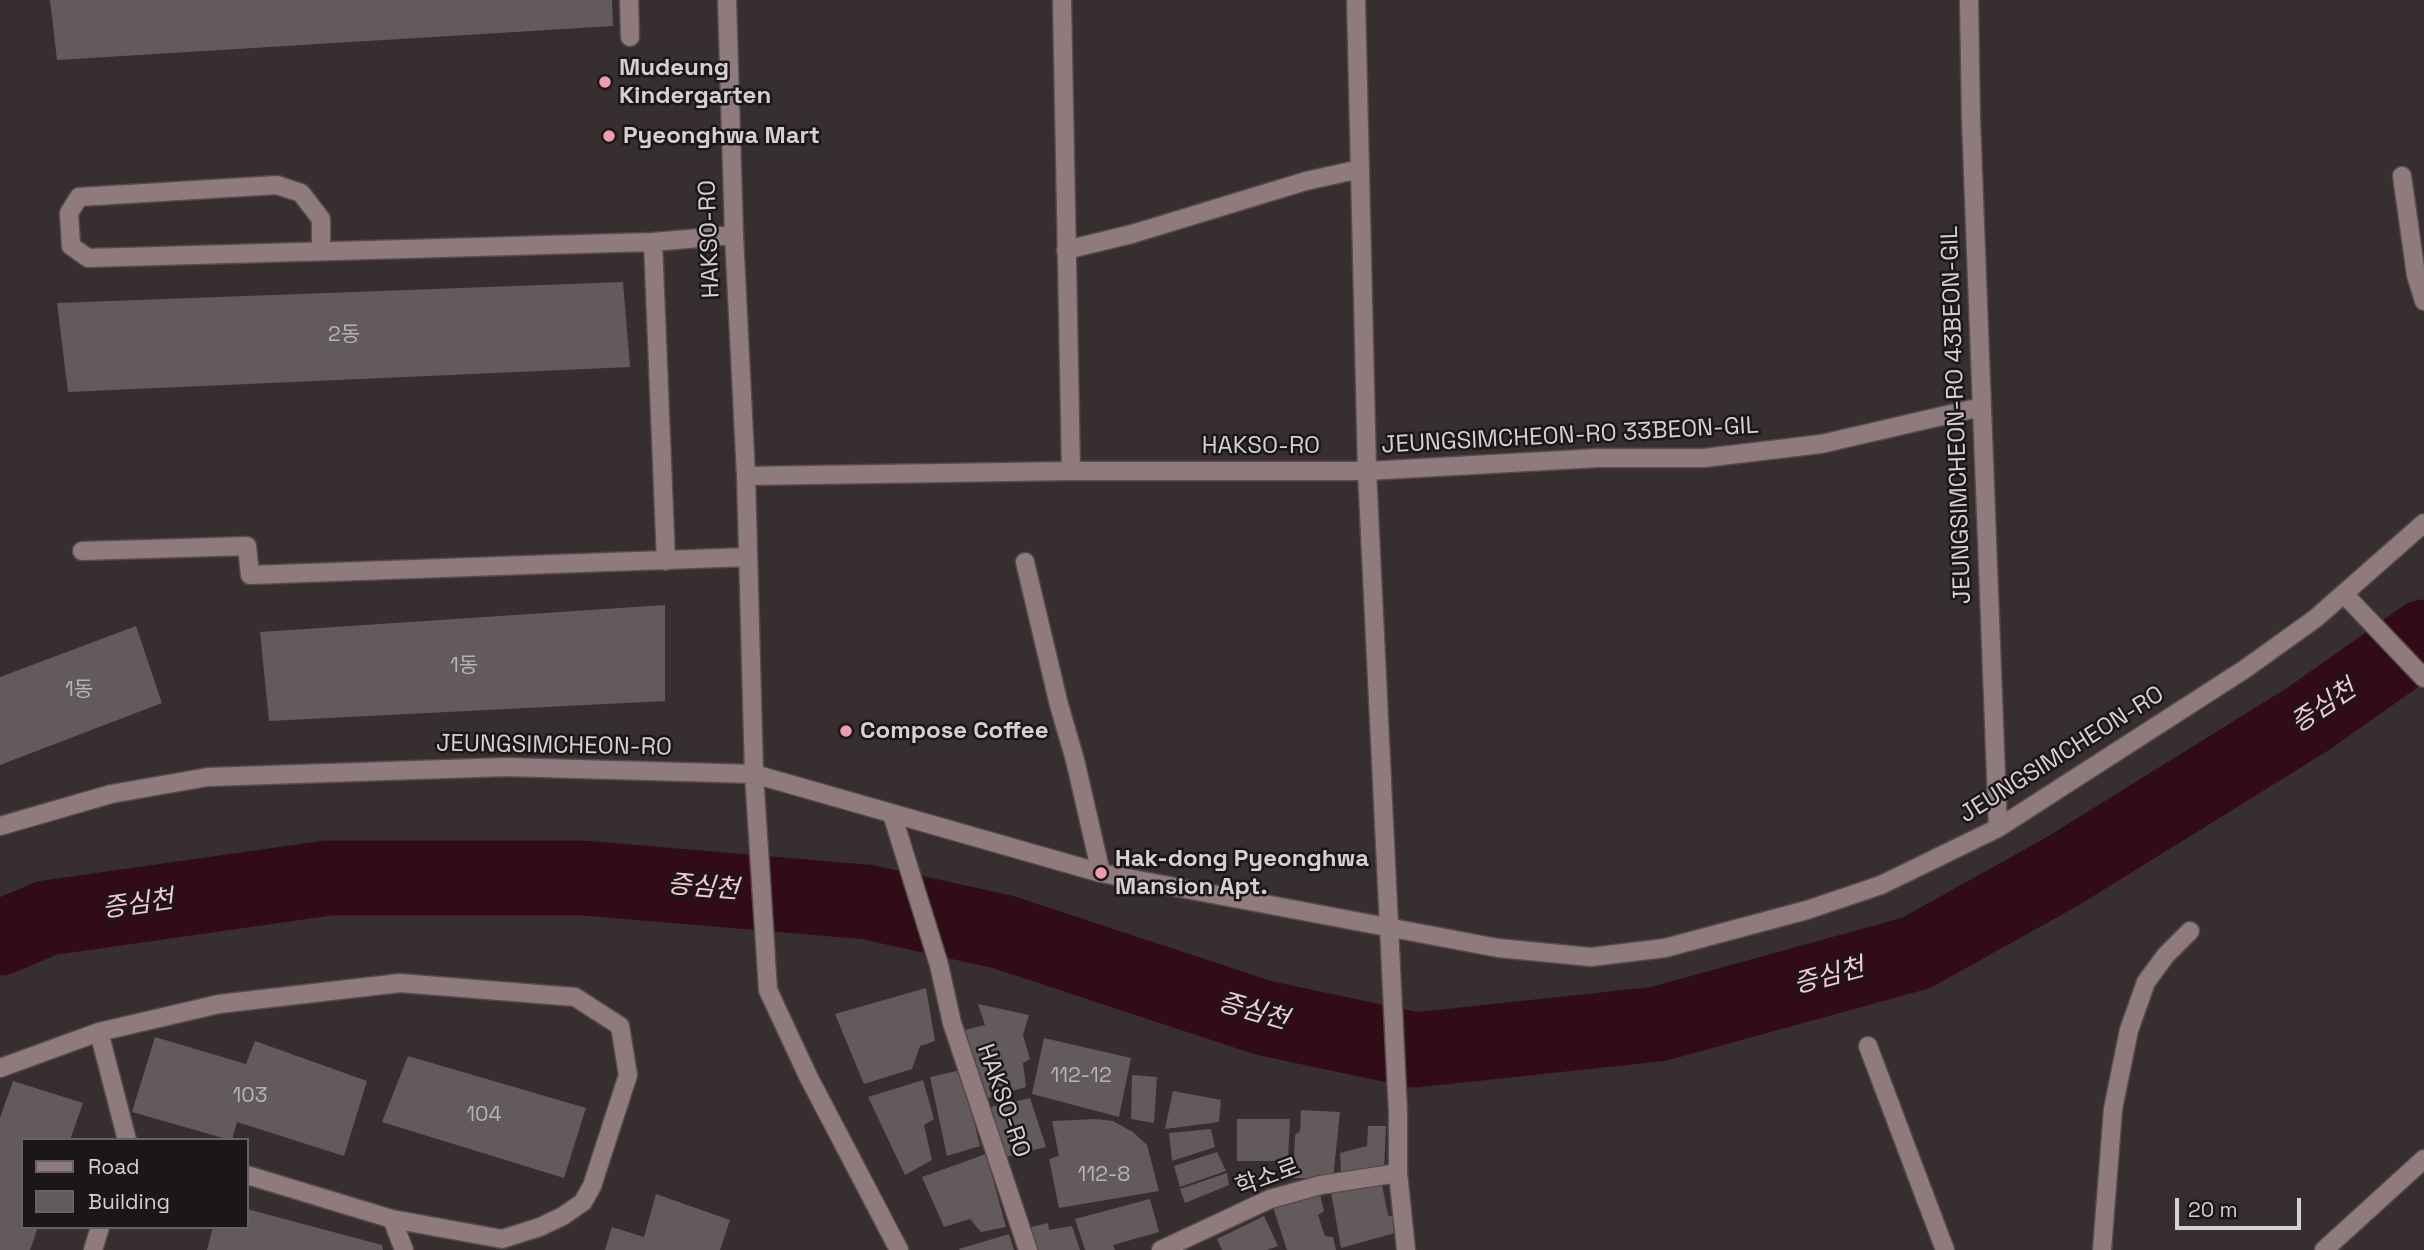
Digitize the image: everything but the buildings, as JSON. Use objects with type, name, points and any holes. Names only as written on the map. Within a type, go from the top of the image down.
[{"type":"street","points":[[629,0],[629,37]]},
{"type":"street","name":"HAKSO-RO","points":[[727,0],[734,235],[746,477],[754,774],[768,990],[808,1076],[899,1250]]},
{"type":"street","points":[[1062,0],[1064,223],[1071,471]]},
{"type":"street","name":"JEUNGSIMCHEON-RO 33BEON-GIL","points":[[1356,0],[1367,471],[1398,1113],[1398,1173],[1406,1250]]},
{"type":"street","name":"JEUNGSIMCHEON-RO 43BEON-GIL","points":[[1969,0],[1969,69],[1997,828]]},
{"type":"street","points":[[1066,250],[1132,234],[1306,181],[1360,169]]},
{"type":"street","points":[[2402,176],[2416,275],[2424,301]]},
{"type":"street","points":[[321,251],[321,219],[301,193],[277,185],[79,197],[69,213],[71,246],[88,258],[653,242],[734,235]]},
{"type":"street","points":[[653,242],[666,561]]},
{"type":"street","name":"JEUNGSIMCHEON-RO 33BEON-GIL","points":[[1367,471],[1598,457],[1704,457],[1821,443],[1981,407]]},
{"type":"street","name":"HAKSO-RO","points":[[746,477],[1071,471],[1367,471]]},
{"type":"street","name":"JEUNGSIMCHEON-RO","points":[[0,825],[111,794],[208,777],[506,767],[754,774],[1101,873],[1497,948],[1591,957],[1665,948],[1807,910],[1881,884],[1997,828],[2245,668],[2316,618],[2424,523]]},
{"type":"street","points":[[82,551],[247,546],[250,575],[748,557]]},
{"type":"street","points":[[1025,562],[1101,873]]},
{"type":"street","points":[[2344,594],[2424,678]]},
{"type":"street","name":"HAKSO-RO","points":[[892,814],[939,965],[951,1023],[1028,1250]]},
{"type":"street","points":[[2102,1250],[2113,1109],[2129,1030],[2146,982],[2166,955],[2190,931]]},
{"type":"street","points":[[0,1068],[99,1032],[219,1004],[400,983],[575,997],[620,1026],[628,1074],[592,1186],[583,1202],[540,1227],[502,1239],[392,1219],[248,1175]]},
{"type":"street","points":[[99,1032],[126,1138]]},
{"type":"street","points":[[1868,1046],[1945,1250]]},
{"type":"street","points":[[2324,1250],[2424,1159]]},
{"type":"street","name":"학소로","points":[[1161,1250],[1270,1199],[1321,1185],[1398,1173]]},
{"type":"street","points":[[392,1219],[404,1250]]},
{"type":"street","points":[[93,1250],[99,1229]]},
{"type":"waterway","name":"증심천","points":[[0,938],[47,918],[328,878],[583,878],[867,902],[1003,932],[1264,1018],[1415,1050],[1658,1024],[1916,953],[2063,871],[2308,719],[2424,637]]},
{"type":"place","name":"Mudeung Kindergarten","points":[[605,82]]},
{"type":"place","name":"Pyeonghwa Mart","points":[[609,136]]},
{"type":"place","name":"Compose Coffee","points":[[846,731]]},
{"type":"place","name":"Hak-dong Pyeonghwa Mansion Apt.","points":[[1101,873]]}]
